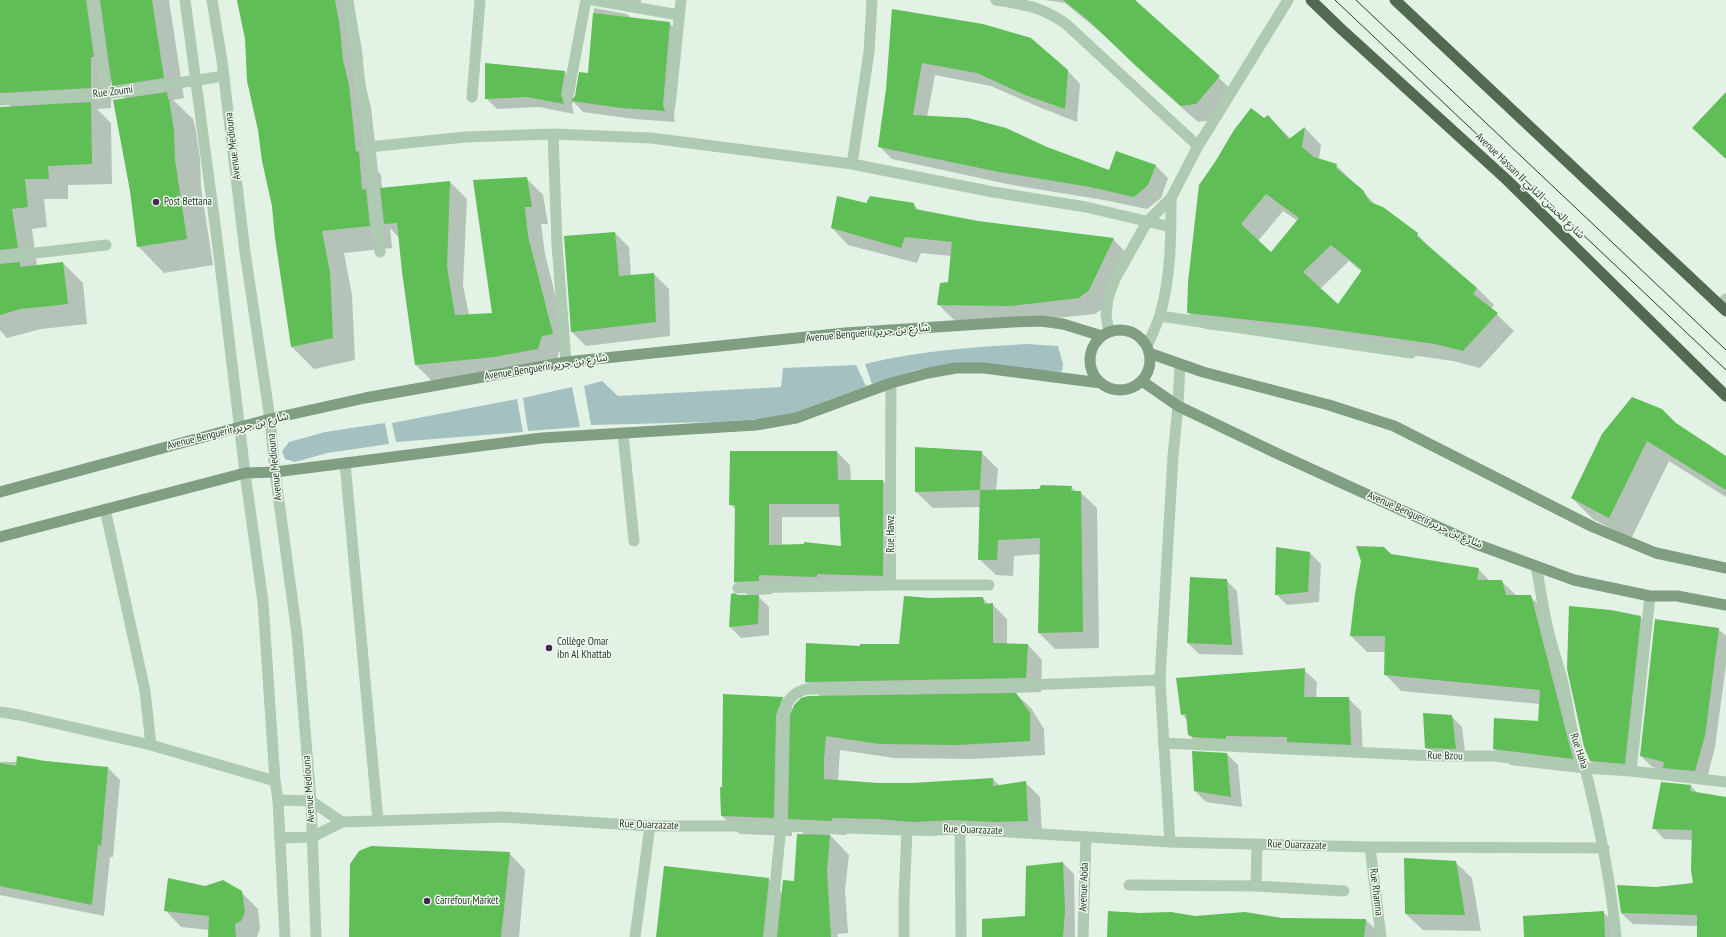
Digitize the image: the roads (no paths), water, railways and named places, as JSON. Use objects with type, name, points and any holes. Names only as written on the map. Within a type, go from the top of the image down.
[{"type":"highway","name":"Avenue Hassan II شارع الحسن الثاني","points":[[1311,0],[1338,27],[1507,180],[1726,396]]},
{"type":"highway","points":[[1396,0],[1724,305]]},
{"type":"main road","name":"Avenue Benguerir شارع بن جرير","points":[[0,492],[270,419],[365,398],[566,362],[846,333],[1012,322],[1041,321],[1063,324],[1106,334]]},
{"type":"main road","points":[[1117,330],[1126,331],[1141,339],[1148,350],[1150,363],[1148,372],[1142,381],[1127,390],[1108,388],[1095,378],[1090,363],[1093,348],[1106,334],[1117,330]]},
{"type":"main road","points":[[1148,350],[1203,372],[1329,405],[1394,426],[1593,527],[1656,553],[1726,568]]},
{"type":"main road","points":[[0,537],[245,473],[275,472],[542,438],[756,425],[796,418],[891,383],[928,373],[956,368],[984,368],[1101,383]]},
{"type":"main road","name":"Avenue Benguerir شارع بن جرير","points":[[1142,381],[1178,406],[1276,454],[1476,544],[1574,580],[1650,596],[1677,596],[1726,605]]},
{"type":"street","points":[[93,0],[106,94]]},
{"type":"street","points":[[185,0],[218,247],[239,427],[263,602],[275,782],[278,800],[285,937]]},
{"type":"street","name":"Avenue Mediouna","points":[[212,0],[224,76],[245,252],[270,419],[275,472],[297,634],[311,801],[316,937]]},
{"type":"street","points":[[348,0],[369,147],[380,252]]},
{"type":"street","points":[[472,97],[480,0]]},
{"type":"street","points":[[568,95],[586,0]]},
{"type":"street","points":[[593,0],[679,15]]},
{"type":"street","points":[[670,106],[681,0]]},
{"type":"street","points":[[852,164],[869,52],[872,0]]},
{"type":"street","points":[[996,0],[1035,6],[1050,12],[1065,23],[1198,146]]},
{"type":"street","points":[[1106,334],[1108,298],[1115,279],[1147,222],[1171,198],[1198,146],[1288,0]]},
{"type":"street","name":"Rue Zoumi","points":[[0,100],[106,94],[224,76]]},
{"type":"street","points":[[369,147],[464,137],[553,134],[651,138],[852,164],[993,192],[1086,207],[1171,227]]},
{"type":"street","points":[[553,134],[557,244],[566,362]]},
{"type":"street","points":[[1148,350],[1160,316],[1167,281],[1171,227],[1171,198]]},
{"type":"street","points":[[0,257],[106,245]]},
{"type":"street","points":[[1160,316],[1411,353]]},
{"type":"street","points":[[1170,842],[1160,680],[1180,364]]},
{"type":"street","name":"Rue Hawz","points":[[890,585],[891,383]]},
{"type":"street","points":[[623,434],[634,541]]},
{"type":"street","points":[[345,463],[378,821]]},
{"type":"street","points":[[105,509],[145,691],[151,745]]},
{"type":"street","name":"Rue Haha","points":[[1536,566],[1551,641],[1567,699],[1572,732],[1579,757],[1585,768],[1604,848],[1614,911],[1616,937]]},
{"type":"street","points":[[738,588],[989,585]]},
{"type":"street","points":[[1631,772],[1650,596]]},
{"type":"street","points":[[770,937],[781,826],[783,715],[785,705],[791,697],[800,690],[989,687],[1160,680]]},
{"type":"street","points":[[0,712],[19,714],[151,745],[275,782]]},
{"type":"street","name":"Rue Bzou","points":[[1163,743],[1435,756],[1494,756],[1585,768],[1726,782]]},
{"type":"street","points":[[278,800],[311,801],[342,822]]},
{"type":"street","name":"Rue Ouarzazate","points":[[280,838],[312,837],[342,822],[503,817],[650,826],[781,826],[907,830],[960,829],[1170,842],[1370,847],[1604,848]]},
{"type":"street","points":[[635,937],[650,826]]},
{"type":"street","points":[[960,829],[961,937]]},
{"type":"street","points":[[904,937],[907,830]]},
{"type":"street","name":"Avenue Abda","points":[[1083,937],[1086,837]]},
{"type":"street","points":[[1256,886],[1257,844]]},
{"type":"street","name":"Rue Rhamna","points":[[1370,847],[1381,937]]},
{"type":"street","points":[[1129,885],[1256,886],[1344,891]]},
{"type":"tram line","points":[[1335,0],[1726,370]]},
{"type":"tram line","points":[[1356,0],[1726,350]]},
{"type":"place","name":"Post Bettana","points":[[156,202]]},
{"type":"place","name":"Collège Omar ibn Al Khattab","points":[[549,648]]},
{"type":"place","name":"Carrefour Market","points":[[427,901]]}]
